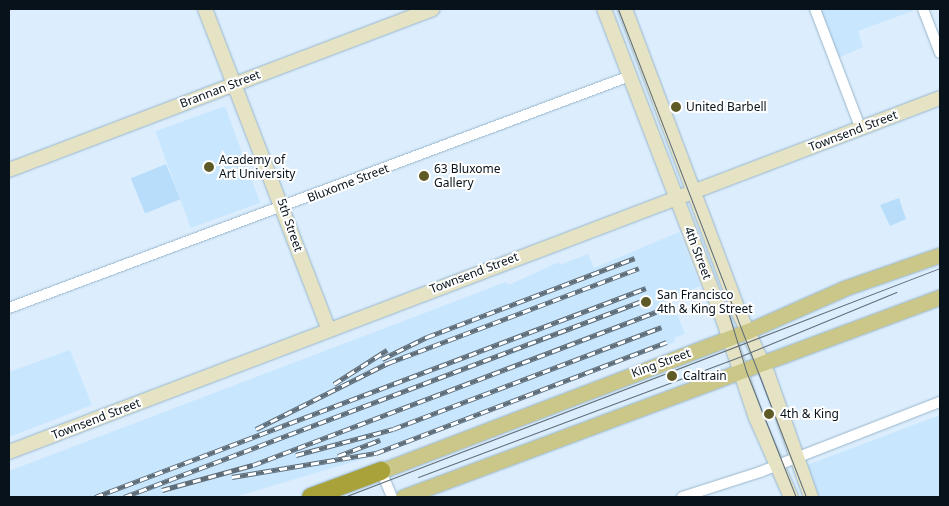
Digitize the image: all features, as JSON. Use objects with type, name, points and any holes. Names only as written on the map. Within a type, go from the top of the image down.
[{"type":"highway","points":[[311,497],[380,471]]},
{"type":"main road","name":"5th Street","points":[[205,9],[329,330]]},
{"type":"main road","name":"Brannan Street","points":[[9,170],[432,9]]},
{"type":"main road","name":"4th Street","points":[[604,9],[729,338],[740,374],[776,466],[791,497]]},
{"type":"main road","name":"4th Street","points":[[625,9],[693,191],[748,331],[764,364],[811,497]]},
{"type":"main road","name":"Townsend Street","points":[[9,452],[940,98]]},
{"type":"main road","name":"King Street","points":[[380,471],[748,331],[844,288],[940,255]]},
{"type":"main road","points":[[403,497],[740,374],[940,297]]},
{"type":"main road","points":[[9,446],[28,446]]},
{"type":"street","points":[[815,9],[860,128]]},
{"type":"street","points":[[923,9],[940,53]]},
{"type":"street","name":"Bluxome Street","points":[[9,308],[630,76]]},
{"type":"street","points":[[682,497],[776,466],[940,402]]},
{"type":"street","points":[[380,471],[392,497]]},
{"type":"shaded area","points":[[819,9],[918,9],[858,31],[863,47],[838,58]]},
{"type":"shaded area","name":"Academy of Art University","points":[[225,106],[260,203],[191,228],[155,131]]},
{"type":"shaded area","points":[[166,164],[180,199],[145,213],[131,178]]},
{"type":"shaded area","points":[[899,198],[906,219],[890,226],[880,205]]},
{"type":"shaded area","points":[[679,232],[700,286],[671,298],[685,334],[674,338],[675,342],[393,450],[235,497],[9,497],[9,471],[506,282],[509,285],[559,262],[560,265],[588,254],[594,268]]},
{"type":"shaded area","points":[[70,350],[92,405],[9,437],[9,372]]},
{"type":"shaded area","points":[[940,415],[940,497],[819,497],[807,465]]},
{"type":"tram line","points":[[618,9],[806,497]]},
{"type":"tram line","points":[[344,497],[940,268]]},
{"type":"tram line","points":[[418,477],[741,356],[896,292]]},
{"type":"tram line","points":[[729,315],[746,371],[796,497]]},
{"type":"railway","points":[[382,359],[427,337],[635,258]]},
{"type":"railway","points":[[256,429],[388,363],[639,268]]},
{"type":"railway","points":[[95,497],[646,288]]},
{"type":"railway","points":[[124,497],[650,298]]},
{"type":"railway","points":[[162,490],[253,465],[656,312]]},
{"type":"railway","points":[[296,455],[393,429],[661,327]]},
{"type":"railway","points":[[232,477],[376,453],[667,342]]},
{"type":"railway","points":[[334,384],[387,350]]},
{"type":"railway","points":[[338,456],[380,440]]},
{"type":"place","name":"United Barbell","points":[[676,107]]},
{"type":"place","name":"Academy of Art University","points":[[209,167]]},
{"type":"place","name":"63 Bluxome Gallery","points":[[424,176]]},
{"type":"place","name":"San Francisco 4th & King Street","points":[[646,302]]},
{"type":"place","name":"Caltrain","points":[[672,376]]},
{"type":"place","name":"4th & King","points":[[769,414]]}]
